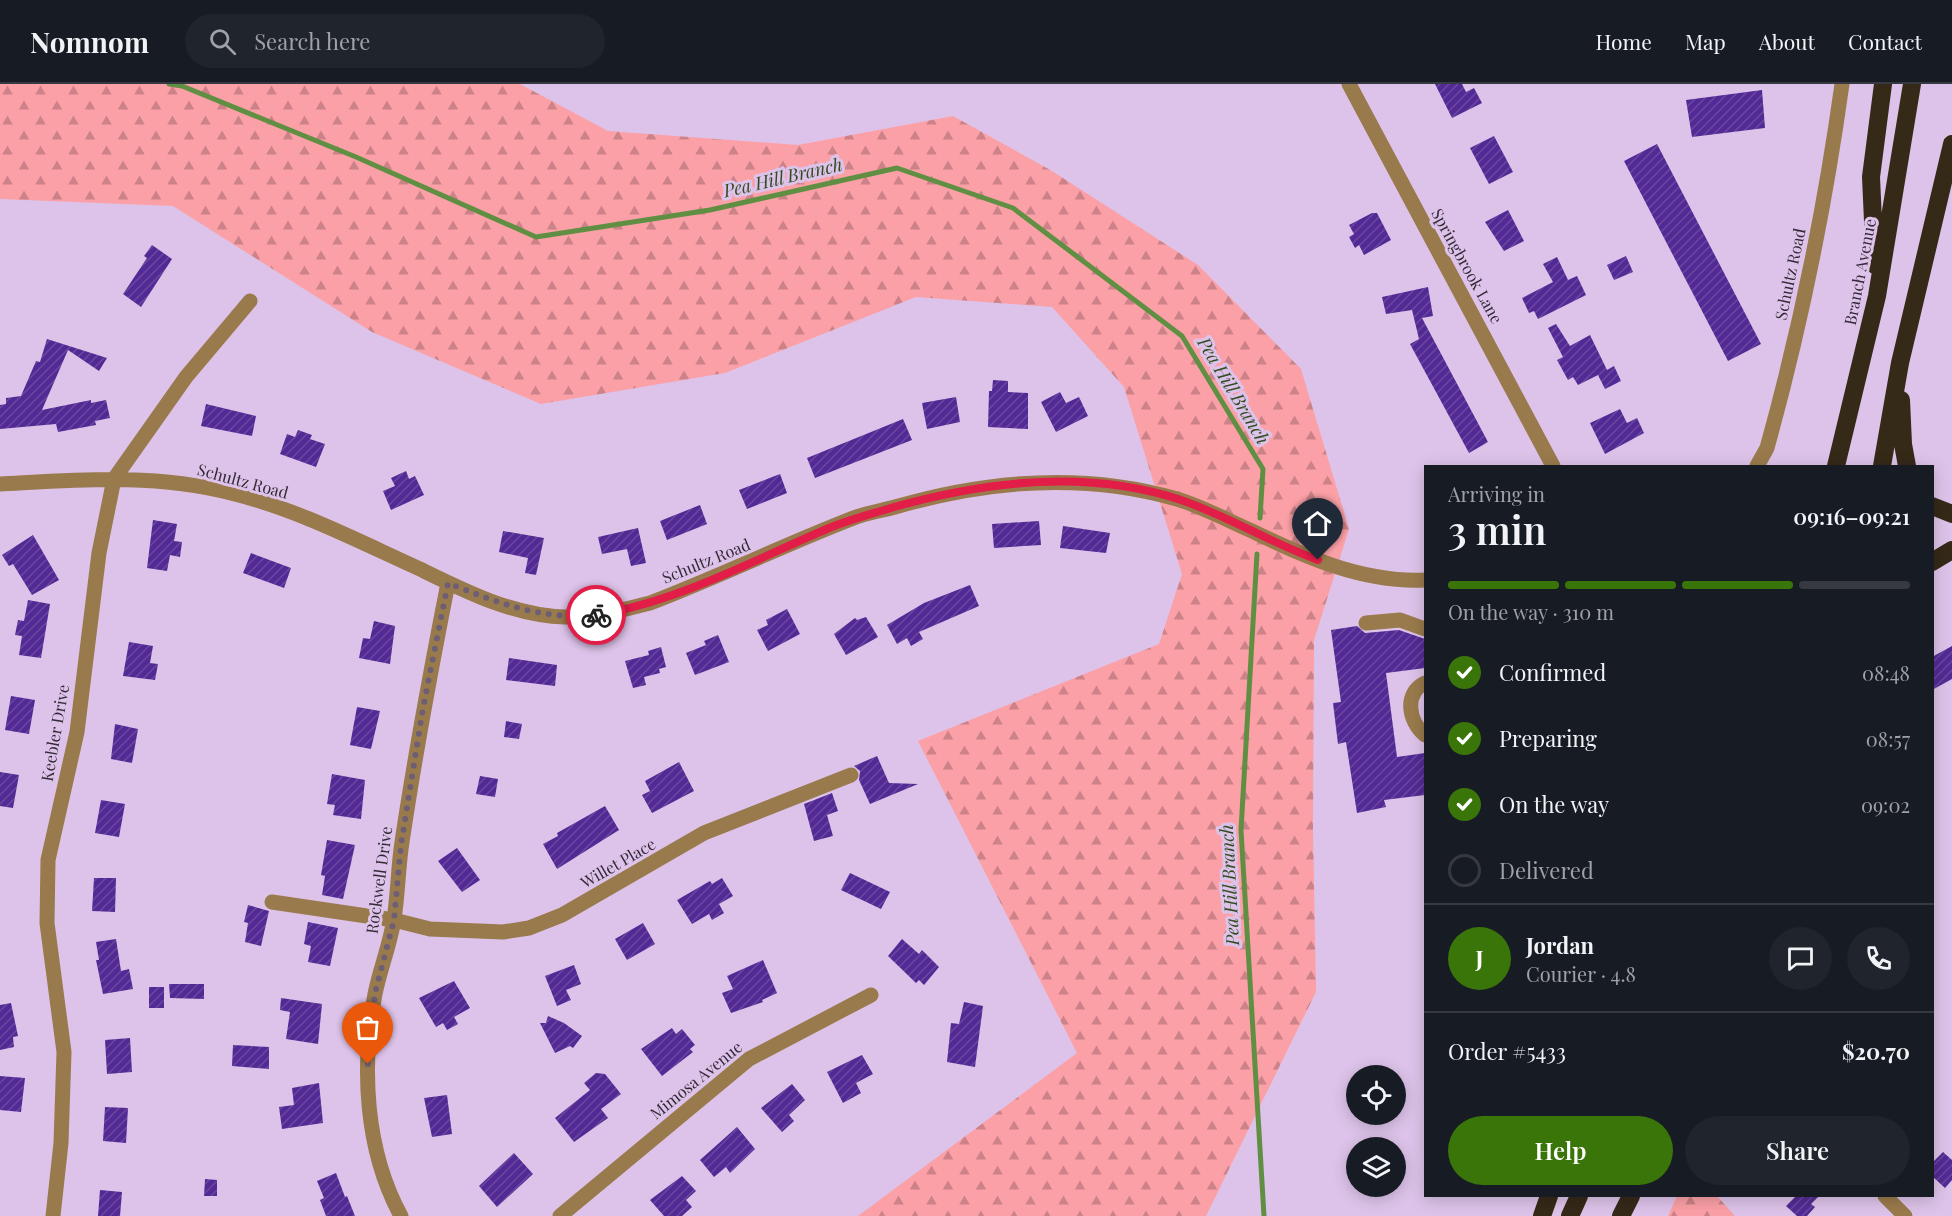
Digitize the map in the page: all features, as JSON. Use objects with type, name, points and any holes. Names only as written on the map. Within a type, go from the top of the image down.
[{"type":"highway","points":[[1877,296],[1871,177],[1883,84]]},
{"type":"highway","name":"Branch Avenue","points":[[1836,465],[1877,296],[1912,84]]},
{"type":"highway","points":[[1882,465],[1900,363],[1952,144]]},
{"type":"highway","points":[[1900,363],[1903,444],[1907,465]]},
{"type":"highway","points":[[1934,507],[1952,514]]},
{"type":"highway","points":[[1934,561],[1952,549]]},
{"type":"highway","points":[[1542,1216],[1549,1197]]},
{"type":"highway","points":[[1569,1216],[1578,1197]]},
{"type":"highway","points":[[1621,1216],[1630,1197]]},
{"type":"street","name":"Springbrook Lane","points":[[1349,84],[1552,465]]},
{"type":"street","name":"Schultz Road","points":[[1757,465],[1767,448],[1803,303],[1832,156],[1842,84]]},
{"type":"street","name":"Keebler Drive","points":[[53,1216],[61,1143],[64,1052],[47,923],[48,860],[77,732],[99,553],[114,478],[180,385],[250,302]]},
{"type":"street","name":"Schultz Road","points":[[0,484],[114,478],[180,483],[230,492],[312,519],[448,583],[517,610],[566,617],[621,611],[691,588],[854,518],[977,487],[1028,481],[1089,483],[1164,496],[1213,512],[1301,554],[1336,567],[1391,579],[1424,580]]},
{"type":"street","name":"Rockwell Drive","points":[[401,1216],[374,1134],[367,1048],[375,993],[394,920],[401,845],[423,708],[448,583]]},
{"type":"street","points":[[1366,624],[1400,620],[1424,629]]},
{"type":"street","points":[[1424,684],[1414,689],[1410,696],[1414,722],[1424,734]]},
{"type":"street","name":"Willet Place","points":[[272,902],[394,920],[430,929],[503,932],[529,928],[562,915],[704,833],[851,776]]},
{"type":"street","name":"Mimosa Avenue","points":[[560,1216],[749,1059],[871,995]]},
{"type":"street","points":[[1886,1197],[1905,1216]]},
{"type":"green space","points":[[0,84],[520,84],[608,131],[798,145],[953,116],[1052,171],[1198,265],[1301,369],[1349,529],[1314,640],[1313,829],[1316,992],[1206,1216],[858,1216],[1077,1053],[918,741],[1159,644],[1182,574],[1124,387],[1052,307],[916,297],[725,373],[541,404],[372,332],[173,206],[0,199]]},
{"type":"green space","points":[[1677,1197],[1718,1197],[1735,1216],[1668,1216]]},
{"type":"building","points":[[1435,84],[1462,84],[1466,92],[1474,88],[1482,103],[1452,118]]},
{"type":"building","points":[[1762,90],[1765,128],[1692,137],[1686,100]]},
{"type":"building","points":[[1494,136],[1513,172],[1489,184],[1470,148]]},
{"type":"building","points":[[1657,144],[1761,344],[1728,361],[1624,161]]},
{"type":"building","points":[[1508,210],[1524,241],[1504,251],[1485,222]]},
{"type":"building","points":[[1372,213],[1377,213],[1391,240],[1364,255],[1359,245],[1355,248],[1349,237],[1354,234],[1349,225]]},
{"type":"building","points":[[152,245],[172,259],[141,307],[123,294],[147,258],[144,256]]},
{"type":"building","points":[[1626,256],[1633,272],[1614,280],[1607,265]]},
{"type":"building","points":[[1557,257],[1568,280],[1577,276],[1586,295],[1538,319],[1534,311],[1529,313],[1522,298],[1553,282],[1543,264]]},
{"type":"building","points":[[1428,287],[1433,316],[1422,318],[1488,442],[1469,453],[1410,344],[1419,339],[1412,310],[1386,314],[1382,297]]},
{"type":"building","points":[[1556,324],[1570,346],[1590,335],[1607,370],[1614,366],[1621,381],[1605,389],[1598,375],[1578,385],[1573,377],[1568,380],[1557,360],[1563,357],[1548,328]]},
{"type":"building","points":[[47,339],[107,358],[99,371],[68,350],[42,410],[91,400],[91,403],[106,400],[110,418],[95,421],[96,425],[58,432],[56,424],[0,429],[0,405],[6,404],[6,398],[21,396],[36,361],[40,362]]},
{"type":"building","points":[[993,380],[1008,381],[1008,392],[1028,393],[1028,429],[988,427],[989,391],[992,391]]},
{"type":"building","points":[[1060,392],[1066,403],[1079,397],[1088,416],[1056,432],[1041,402]]},
{"type":"building","points":[[956,397],[960,422],[927,429],[922,403]]},
{"type":"building","points":[[206,404],[256,416],[252,436],[201,426]]},
{"type":"building","points":[[1620,409],[1627,423],[1637,418],[1644,433],[1605,454],[1590,423]]},
{"type":"building","points":[[903,419],[912,440],[815,478],[807,458]]},
{"type":"building","points":[[298,430],[312,435],[310,439],[325,444],[316,467],[280,454],[287,434],[295,437]]},
{"type":"building","points":[[406,471],[409,479],[415,476],[424,495],[391,510],[383,491],[395,486],[391,478]]},
{"type":"building","points":[[780,474],[787,493],[747,509],[739,490]]},
{"type":"building","points":[[700,505],[707,524],[667,540],[660,521]]},
{"type":"building","points":[[153,520],[177,524],[174,541],[182,542],[180,557],[170,555],[167,571],[147,568]]},
{"type":"building","points":[[1039,521],[1041,545],[994,548],[992,524]]},
{"type":"building","points":[[1063,526],[1110,533],[1106,553],[1060,548]]},
{"type":"building","points":[[638,528],[646,563],[631,566],[627,549],[602,554],[598,537]]},
{"type":"building","points":[[503,531],[544,538],[536,575],[525,573],[528,558],[499,552]]},
{"type":"building","points":[[33,535],[59,580],[32,595],[13,564],[9,566],[2,555]]},
{"type":"building","points":[[251,553],[291,568],[284,588],[243,573]]},
{"type":"building","points":[[970,585],[979,606],[919,632],[923,639],[911,646],[907,638],[897,644],[887,625],[924,603]]},
{"type":"building","points":[[28,600],[50,604],[41,658],[19,655],[22,636],[15,635],[18,620],[24,621]]},
{"type":"building","points":[[787,609],[800,634],[768,651],[757,630],[768,625],[766,620]]},
{"type":"building","points":[[866,617],[878,637],[846,655],[834,634],[855,618],[857,620]]},
{"type":"building","points":[[374,621],[395,626],[390,664],[359,658],[363,638],[370,639]]},
{"type":"building","points":[[1357,626],[1365,633],[1399,630],[1424,639],[1424,668],[1386,673],[1397,757],[1424,753],[1424,795],[1384,800],[1386,807],[1357,813],[1346,742],[1338,744],[1333,703],[1341,702],[1331,630]]},
{"type":"building","points":[[718,635],[729,662],[695,675],[686,653],[706,645],[704,641]]},
{"type":"building","points":[[129,642],[153,646],[150,663],[158,664],[155,680],[123,676]]},
{"type":"building","points":[[1952,646],[1952,679],[1934,689],[1934,656]]},
{"type":"building","points":[[661,647],[666,667],[659,669],[660,673],[644,677],[646,685],[633,688],[625,661],[649,655],[648,651]]},
{"type":"building","points":[[509,658],[557,665],[555,686],[506,680]]},
{"type":"building","points":[[11,696],[35,700],[29,734],[5,730]]},
{"type":"building","points":[[357,707],[380,711],[371,749],[350,745]]},
{"type":"building","points":[[506,721],[522,724],[519,739],[504,737]]},
{"type":"building","points":[[115,724],[138,729],[132,763],[111,759]]},
{"type":"building","points":[[877,756],[889,783],[918,784],[870,804],[859,780],[860,771],[854,766]]},
{"type":"building","points":[[679,762],[694,791],[652,813],[642,795],[650,791],[645,781]]},
{"type":"building","points":[[0,772],[19,775],[13,808],[0,806]]},
{"type":"building","points":[[332,774],[365,780],[361,819],[333,815],[335,805],[327,804]]},
{"type":"building","points":[[480,776],[498,779],[495,797],[476,794]]},
{"type":"building","points":[[832,793],[838,811],[827,815],[833,836],[814,841],[804,804]]},
{"type":"building","points":[[101,800],[125,804],[119,837],[95,833]]},
{"type":"building","points":[[605,806],[619,830],[557,869],[543,844],[558,836],[557,833]]},
{"type":"building","points":[[327,840],[355,845],[343,899],[322,895],[325,876],[321,875]]},
{"type":"building","points":[[457,848],[480,880],[462,892],[438,861]]},
{"type":"building","points":[[850,873],[890,892],[881,909],[841,890]]},
{"type":"building","points":[[94,878],[116,878],[115,912],[92,911]]},
{"type":"building","points":[[722,878],[733,896],[719,904],[724,913],[712,920],[709,914],[692,924],[677,900],[710,881],[712,884]]},
{"type":"building","points":[[248,905],[269,911],[261,946],[245,942],[248,923],[244,922]]},
{"type":"building","points":[[308,922],[338,928],[330,966],[308,962],[311,946],[304,944]]},
{"type":"building","points":[[643,923],[655,944],[627,960],[615,939]]},
{"type":"building","points":[[116,939],[121,971],[129,969],[133,989],[103,994],[96,960],[99,960],[96,942]]},
{"type":"building","points":[[902,939],[919,954],[922,950],[939,967],[924,985],[919,980],[916,983],[888,956]]},
{"type":"building","points":[[763,960],[777,993],[762,1000],[763,1002],[731,1013],[722,993],[733,989],[727,976]]},
{"type":"building","points":[[574,965],[581,984],[566,990],[571,1000],[557,1006],[545,976]]},
{"type":"building","points":[[454,981],[470,1008],[454,1017],[458,1024],[447,1030],[443,1023],[436,1027],[419,998]]},
{"type":"building","points":[[169,984],[204,984],[204,999],[170,998]]},
{"type":"building","points":[[149,987],[164,987],[164,1008],[149,1008]]},
{"type":"building","points":[[281,998],[322,1004],[318,1044],[286,1039],[290,1012],[280,1010]]},
{"type":"building","points":[[964,1002],[983,1006],[975,1067],[947,1062],[951,1023],[959,1024]]},
{"type":"building","points":[[11,1003],[18,1036],[13,1037],[14,1047],[0,1050],[0,1005]]},
{"type":"building","points":[[548,1016],[564,1023],[582,1036],[573,1048],[570,1046],[555,1053],[540,1023],[546,1023]]},
{"type":"building","points":[[672,1028],[676,1034],[682,1029],[695,1045],[690,1049],[693,1052],[662,1076],[641,1049]]},
{"type":"building","points":[[130,1038],[132,1072],[107,1074],[105,1040]]},
{"type":"building","points":[[233,1045],[269,1047],[269,1069],[232,1066]]},
{"type":"building","points":[[862,1055],[873,1074],[856,1083],[861,1093],[843,1103],[827,1072]]},
{"type":"building","points":[[596,1073],[605,1074],[621,1094],[601,1109],[608,1118],[574,1142],[555,1118],[590,1090],[584,1083]]},
{"type":"building","points":[[0,1076],[25,1078],[21,1112],[0,1110]]},
{"type":"building","points":[[319,1083],[323,1123],[282,1129],[279,1107],[294,1105],[292,1088]]},
{"type":"building","points":[[792,1084],[805,1100],[789,1115],[794,1121],[782,1132],[761,1108]]},
{"type":"building","points":[[447,1095],[452,1134],[432,1137],[424,1098]]},
{"type":"building","points":[[105,1107],[128,1108],[126,1143],[103,1141]]},
{"type":"building","points":[[737,1127],[755,1149],[730,1173],[726,1167],[714,1177],[700,1160]]},
{"type":"building","points":[[1943,1152],[1952,1160],[1952,1180],[1945,1188],[1934,1178],[1934,1161]]},
{"type":"building","points":[[514,1153],[533,1174],[497,1207],[479,1186]]},
{"type":"building","points":[[336,1173],[355,1216],[326,1216],[320,1200],[324,1198],[317,1181]]},
{"type":"building","points":[[682,1176],[696,1191],[686,1200],[692,1207],[682,1216],[664,1216],[650,1200]]},
{"type":"building","points":[[205,1179],[217,1180],[217,1196],[204,1196]]},
{"type":"building","points":[[100,1190],[122,1192],[120,1216],[98,1216]]},
{"type":"building","points":[[1795,1197],[1818,1197],[1811,1204],[1815,1207],[1807,1216],[1797,1216],[1786,1206]]},
{"type":"waterway","name":"Pea Hill Branch","points":[[169,84],[182,86],[356,157],[536,237],[710,210],[897,168],[1013,208],[1182,336],[1263,469],[1260,518]]},
{"type":"waterway","name":"Pea Hill Branch","points":[[1257,554],[1241,830],[1264,1216]]},
{"type":"way so far","points":[[368,1064],[367,1048],[375,993],[394,920],[401,845],[423,708],[448,583],[517,610],[566,617],[596,615]]},
{"type":"route","points":[[596,615],[650,603],[691,588],[854,518],[942,494],[1028,481],[1089,483],[1146,491],[1180,500],[1213,512],[1318,560]]}]
